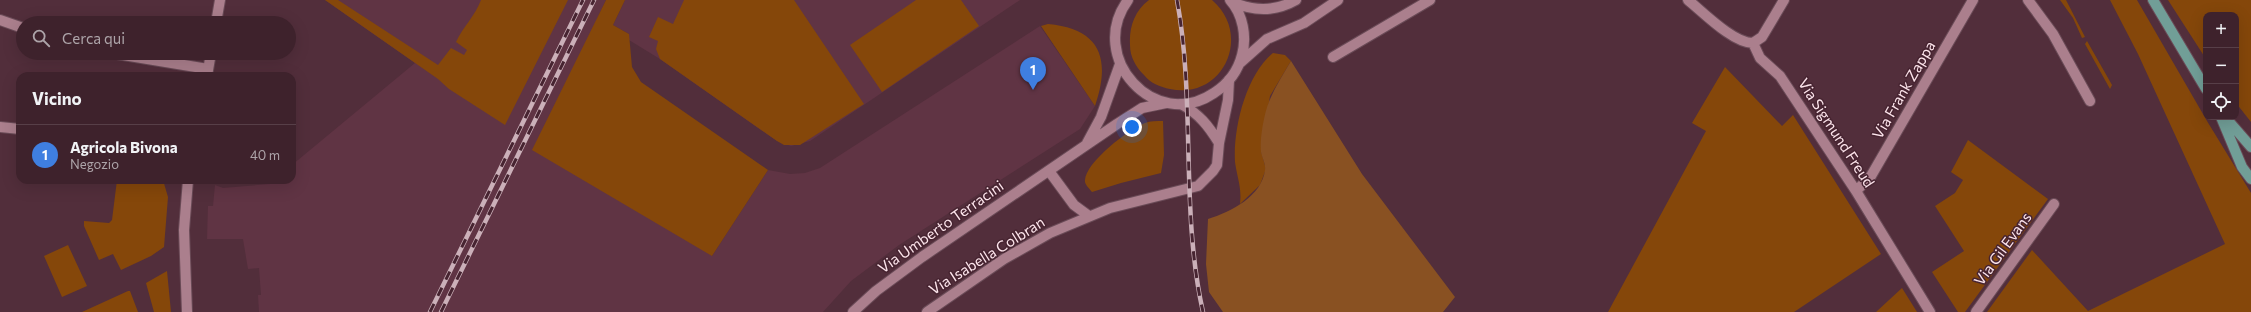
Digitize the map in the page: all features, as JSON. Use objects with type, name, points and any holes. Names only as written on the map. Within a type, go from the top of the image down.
[{"type":"main road","points":[[2154,0],[2204,84]]},
{"type":"main road","points":[[2222,120],[2242,167],[2251,180]]},
{"type":"main road","points":[[2228,120],[2251,147]]},
{"type":"street","points":[[217,16],[220,0]]},
{"type":"street","points":[[1128,0],[1116,25],[1116,49],[1120,64],[1128,78],[1138,89],[1152,98],[1166,103],[1181,104],[1195,102],[1209,97],[1229,80],[1239,64],[1244,36],[1240,18],[1231,1]]},
{"type":"street","points":[[1231,1],[1246,7],[1263,9],[1276,8],[1296,0]]},
{"type":"street","points":[[1239,64],[1267,39],[1304,23],[1338,0]]},
{"type":"street","points":[[1334,57],[1430,0]]},
{"type":"street","points":[[1688,0],[1734,37],[1748,43],[1753,43],[1762,37],[1784,0]]},
{"type":"street","name":"Via Frank Zappa","points":[[1856,190],[1871,176],[1973,0]]},
{"type":"street","points":[[2028,0],[2053,34],[2090,101]]},
{"type":"street","points":[[0,20],[16,26]]},
{"type":"street","name":"Via Sigmund Freud","points":[[1753,43],[1757,54],[1780,76],[1856,190],[1930,312]]},
{"type":"street","points":[[145,60],[202,72]]},
{"type":"street","points":[[207,72],[210,60]]},
{"type":"street","name":"Via Umberto Terracini","points":[[1084,147],[1102,117],[1120,64]]},
{"type":"street","name":"Via Isabella Colbran","points":[[926,312],[1004,259],[1050,233],[1089,216],[1127,202],[1198,186],[1217,165],[1219,143],[1227,108],[1229,80]]},
{"type":"street","name":"Via Umberto Terracini","points":[[853,312],[876,291],[922,256],[1142,108],[1166,103]]},
{"type":"street","points":[[1181,104],[1201,117],[1219,143]]},
{"type":"street","points":[[0,127],[16,129]]},
{"type":"street","points":[[1050,171],[1074,205],[1089,216]]},
{"type":"street","points":[[187,312],[184,230],[188,184]]},
{"type":"street","name":"Via Gil Evans","points":[[1976,312],[2054,204]]},
{"type":"shaded area","points":[[325,0],[606,0],[597,19],[712,256],[768,170],[790,174],[805,173],[820,168],[1040,26],[1095,106],[1080,129],[899,245],[851,281],[823,312],[259,312],[258,295],[261,295],[259,268],[248,269],[243,239],[207,239],[208,206],[213,206],[215,185],[223,188],[270,184],[296,184],[296,162],[415,63]]},
{"type":"shaded area","points":[[325,0],[338,0],[438,65],[451,48],[464,55],[467,50],[456,42],[476,11],[481,0],[568,0],[505,125],[449,89],[438,79]]},
{"type":"shaded area","points":[[606,0],[625,0],[613,25],[629,34],[632,67],[641,82],[768,170],[712,256],[532,150]]},
{"type":"shaded area","points":[[625,0],[1020,0],[810,141],[791,146],[777,141],[660,59],[629,40],[629,34],[613,25]]},
{"type":"shaded area","points":[[684,0],[794,0],[864,104],[800,145],[784,145],[777,141],[660,59],[656,49],[658,41],[649,37],[658,17],[673,24]]},
{"type":"shaded area","points":[[916,0],[961,0],[979,26],[882,92],[850,45]]},
{"type":"shaded area","points":[[1149,0],[1212,0],[1224,14],[1230,30],[1231,46],[1226,62],[1217,75],[1205,85],[1189,90],[1170,89],[1149,80],[1138,69],[1132,58],[1130,49],[1130,32],[1136,15]]},
{"type":"shaded area","points":[[2060,0],[2066,0],[2085,37],[2082,38],[2073,18]]},
{"type":"shaded area","points":[[2110,0],[2137,0],[2203,114],[2203,120],[2206,120],[2251,193],[2251,312],[1987,312],[2032,250],[2088,311],[2225,244],[2138,54]]},
{"type":"shaded area","points":[[2168,0],[2251,0],[2251,122],[2239,107],[2239,12],[2203,12],[2203,54]]},
{"type":"shaded area","points":[[1048,24],[1066,27],[1080,32],[1090,40],[1097,49],[1101,61],[1102,74],[1100,89],[1095,106],[1041,26]]},
{"type":"shaded area","points":[[2087,41],[2112,85],[2110,89],[2085,44]]},
{"type":"shaded area","points":[[1273,53],[1285,55],[1291,61],[1270,96],[1261,151],[1266,169],[1260,185],[1240,204],[1240,188],[1235,162],[1236,134],[1239,118],[1243,103],[1255,75]]},
{"type":"shaded area","points":[[1291,61],[1362,174],[1455,297],[1443,312],[1223,312],[1209,292],[1206,264],[1208,219],[1226,212],[1244,202],[1258,188],[1263,179],[1265,168],[1261,152],[1261,144],[1266,111],[1275,89]]},
{"type":"shaded area","points":[[1725,67],[1782,126],[1793,115],[1881,254],[1794,312],[1608,312],[1706,131],[1692,123]]},
{"type":"shaded area","points":[[1163,121],[1164,155],[1161,173],[1092,192],[1085,182],[1087,173],[1093,164],[1109,147],[1138,126],[1149,122]]},
{"type":"shaded area","points":[[1968,140],[2048,199],[1965,312],[1958,312],[1932,272],[1964,251],[1935,206],[1955,193],[1963,180],[1951,172]]},
{"type":"shaded area","points":[[116,184],[164,184],[168,197],[164,247],[151,256],[121,270],[113,254],[99,260],[84,226],[84,221],[109,223],[112,220]]},
{"type":"shaded area","points":[[68,245],[87,286],[62,297],[44,256]]},
{"type":"shaded area","points":[[167,271],[171,312],[154,312],[146,283]]},
{"type":"shaded area","points":[[1902,288],[1917,312],[1876,312]]},
{"type":"shaded area","points":[[130,291],[138,312],[82,312]]},
{"type":"railway","points":[[430,312],[583,0]]},
{"type":"railway","points":[[441,312],[594,0]]},
{"type":"railway","points":[[1177,0],[1183,39],[1186,78],[1192,235],[1196,274],[1203,312]]},
{"type":"place","name":"Agricola Bivona","points":[[1033,90]]}]
